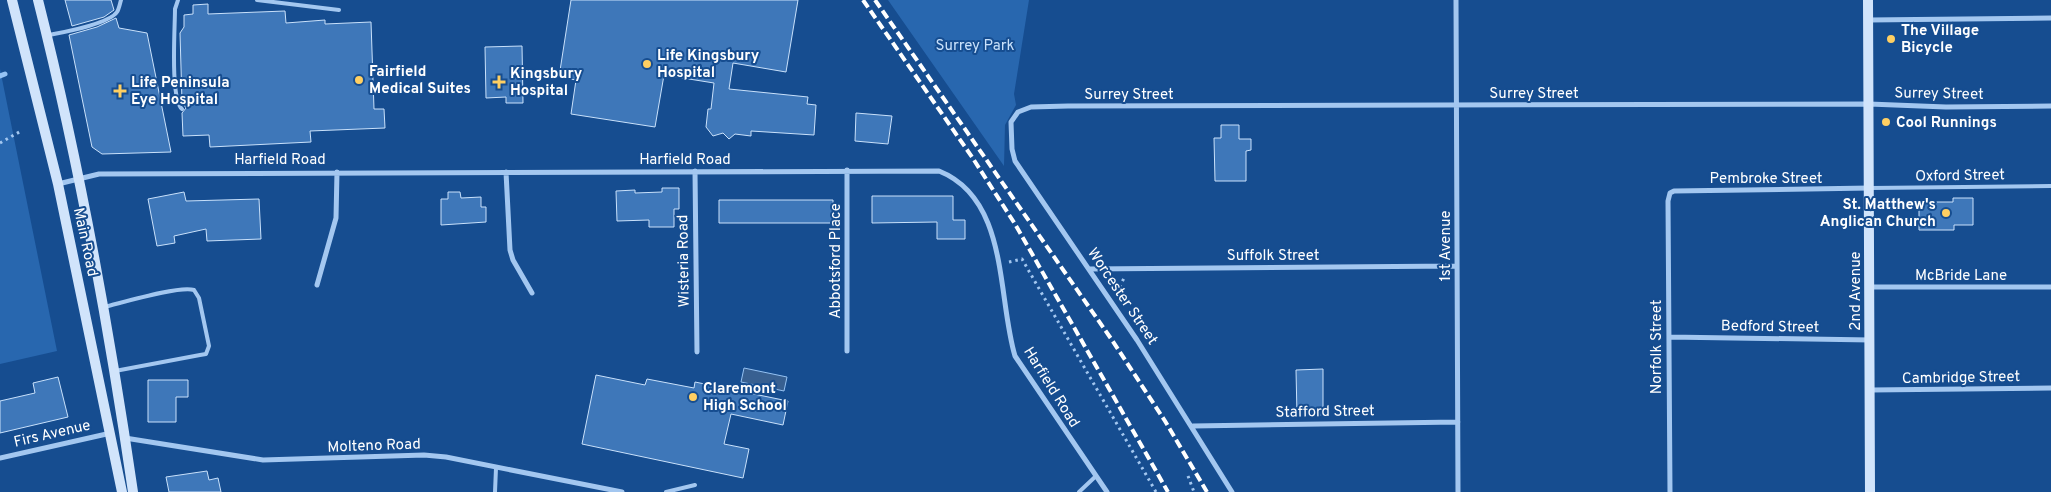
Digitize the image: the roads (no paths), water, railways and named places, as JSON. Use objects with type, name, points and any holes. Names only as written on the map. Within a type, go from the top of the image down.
[{"type":"main road","name":"Main Road","points":[[12,0],[58,184],[122,492]]},
{"type":"main road","name":"Main Road","points":[[38,0],[79,180],[104,307],[133,492]]},
{"type":"main road","name":"2nd Avenue","points":[[1868,0],[1870,492]]},
{"type":"street","name":"1st Avenue","points":[[1456,0],[1458,492]]},
{"type":"street","points":[[1868,20],[2051,18]]},
{"type":"street","name":"Surrey Street","points":[[1018,112],[1040,106],[1869,104],[2051,106]]},
{"type":"street","name":"Worcester Street","points":[[1018,112],[1011,122],[1012,149],[1015,161],[1193,426],[1232,492]]},
{"type":"street","name":"Abbotsford Place","points":[[847,170],[847,351]]},
{"type":"street","name":"Wisteria Road","points":[[695,171],[697,352]]},
{"type":"street","name":"Harfield Road","points":[[58,184],[99,174],[939,171],[952,176],[972,194],[990,227],[996,248],[1010,338],[1015,356],[1107,492]]},
{"type":"street","points":[[317,285],[336,218],[337,172]]},
{"type":"street","points":[[506,172],[510,250],[513,260],[532,293]]},
{"type":"street","name":"Pembroke Street","points":[[1668,201],[1670,193],[1674,191],[1870,188]]},
{"type":"street","name":"Norfolk Street","points":[[1668,201],[1670,492]]},
{"type":"street","name":"Suffolk Street","points":[[1089,269],[1457,266]]},
{"type":"street","name":"McBride Lane","points":[[1870,287],[2051,287]]},
{"type":"street","name":"Bedford Street","points":[[1669,337],[1870,340]]},
{"type":"street","name":"Cambridge Street","points":[[1871,390],[2051,388]]},
{"type":"street","name":"Stafford Street","points":[[1193,426],[1458,422]]},
{"type":"street","name":"Firs Avenue","points":[[0,458],[110,433]]},
{"type":"street","name":"Molteno Road","points":[[125,438],[263,460],[446,456],[496,468],[622,492]]},
{"type":"lane","points":[[46,36],[112,17],[117,12],[121,0]]},
{"type":"lane","points":[[178,0],[175,10],[175,90],[178,105],[182,109]]},
{"type":"lane","points":[[257,0],[339,10]]},
{"type":"lane","name":"Oxford Street","points":[[1870,188],[2051,186]]},
{"type":"lane","points":[[104,307],[190,288],[194,290],[199,298],[209,346],[206,354],[115,371]]},
{"type":"lane","points":[[495,492],[496,468]]},
{"type":"lane","points":[[1079,492],[1096,476]]},
{"type":"lane","points":[[666,492],[695,485]]},
{"type":"waterway","points":[[0,76],[5,74]]},
{"type":"railway","points":[[863,0],[972,157],[1015,224],[1168,492]]},
{"type":"railway","points":[[875,0],[1112,340],[1165,421],[1207,492]]},
{"type":"place","name":"The Village Bicycle","points":[[1891,39]]},
{"type":"place","name":"Life Kingsbury Hospital","points":[[647,64]]},
{"type":"place","name":"Fairfield Medical Suites","points":[[359,80]]},
{"type":"place","name":"Kingsbury Hospital","points":[[499,82]]},
{"type":"place","name":"Life Peninsula Eye Hospital","points":[[120,91]]},
{"type":"place","name":"Cool Runnings","points":[[1886,122]]},
{"type":"place","name":"St. Matthew's Anglican Church","points":[[1946,213]]},
{"type":"place","name":"Claremont High School","points":[[693,397]]},
{"type":"park label","name":"Surrey Park","points":[[975,45]]}]
